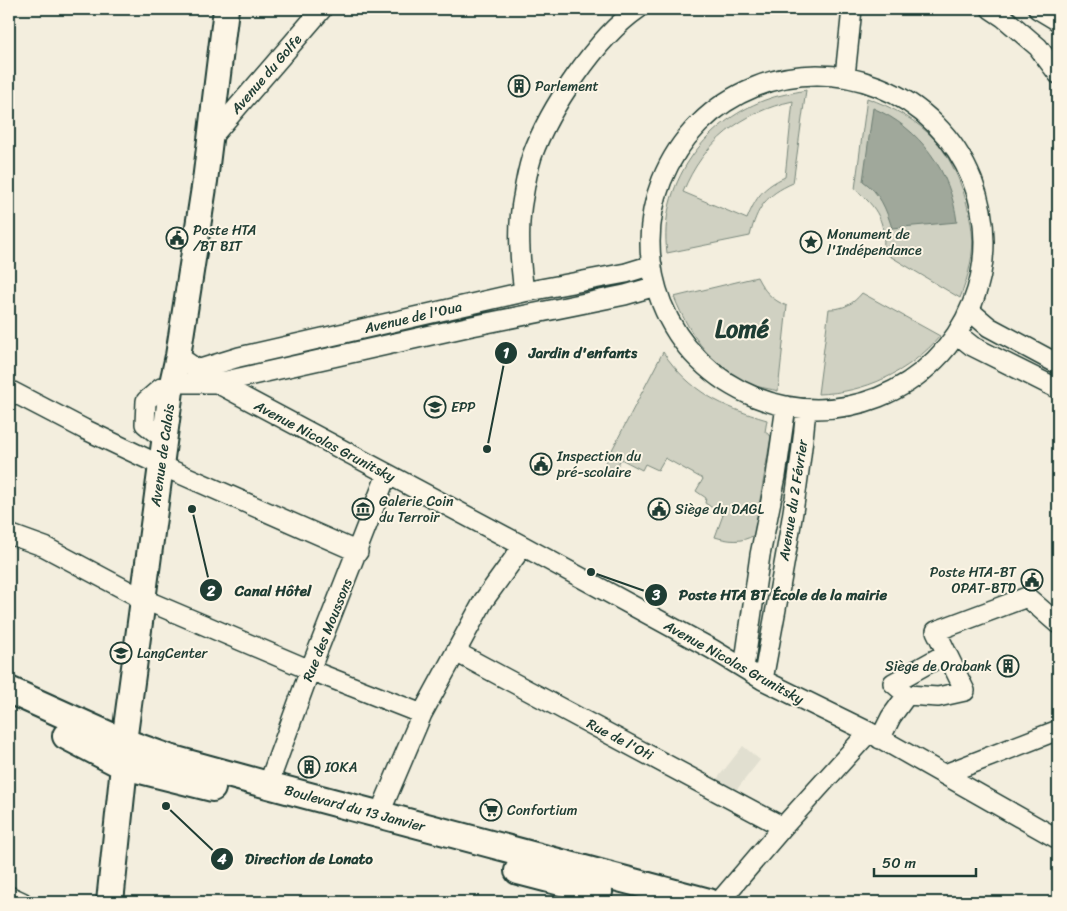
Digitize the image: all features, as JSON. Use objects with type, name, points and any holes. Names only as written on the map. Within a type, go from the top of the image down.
[{"type":"highway","name":"Boulevard du 13 Janvier","points":[[9,690],[124,754],[292,809],[560,882],[643,902]]},
{"type":"highway","name":"Boulevard du 13 Janvier","points":[[9,710],[93,748],[124,754],[169,758],[268,786],[709,902]]},
{"type":"highway","name":"Avenue de Calais","points":[[110,902],[124,754]]},
{"type":"main road","name":"Avenue de Calais","points":[[124,754],[160,465],[159,432],[164,389],[178,356],[205,181],[226,9]]},
{"type":"street","name":"Avenue du Golfe","points":[[210,139],[322,9]]},
{"type":"street","points":[[524,292],[520,239],[522,199],[532,156],[554,110],[579,72],[605,38],[638,9]]},
{"type":"street","points":[[839,75],[842,9]]},
{"type":"street","points":[[839,75],[852,9]]},
{"type":"street","points":[[991,9],[1038,46],[1058,74]]},
{"type":"street","points":[[1038,9],[1058,21]]},
{"type":"street","points":[[799,74],[839,75],[877,85],[908,101],[934,122],[956,148],[972,179],[981,211],[984,245],[980,279],[970,311],[957,334],[942,354],[923,372],[903,386],[880,397],[856,405],[831,409],[806,409],[786,406],[756,397],[728,384],[704,365],[684,342],[671,322],[656,286],[652,265],[650,231],[655,198],[667,166],[685,138],[708,114],[735,94],[766,81],[799,74]]},
{"type":"street","name":"Avenue de l'Oua","points":[[200,370],[239,357],[524,292],[626,273],[652,265]]},
{"type":"street","name":"Avenue de l'Oua","points":[[217,383],[467,327],[624,295],[656,286]]},
{"type":"street","points":[[970,311],[989,327],[1058,364]]},
{"type":"street","points":[[957,334],[972,346],[1058,389]]},
{"type":"street","points":[[178,356],[200,370]]},
{"type":"street","name":"Avenue Nicolas Grunitsky","points":[[200,370],[217,383],[523,546],[712,649],[763,680],[945,774],[1058,839]]},
{"type":"street","points":[[164,389],[217,383]]},
{"type":"street","points":[[9,390],[84,429],[160,465],[358,552]]},
{"type":"street","name":"Avenue du 2 Février","points":[[744,668],[760,554],[776,476],[786,406]]},
{"type":"street","name":"Avenue du 2 Février","points":[[763,680],[785,560],[806,409]]},
{"type":"street","name":"Rue des Moussons","points":[[268,786],[310,670],[358,552],[387,474]]},
{"type":"street","points":[[9,534],[45,547],[144,599],[310,670],[422,714]]},
{"type":"street","points":[[379,815],[422,714],[484,600],[523,546]]},
{"type":"street","points":[[947,653],[893,683],[907,695],[938,697],[965,691],[947,653],[936,630],[1027,598],[1058,624]]},
{"type":"street","name":"Rue de l'Oti","points":[[456,652],[783,827]]},
{"type":"street","points":[[719,902],[783,827],[874,736],[907,695]]},
{"type":"street","points":[[945,774],[1058,730]]},
{"type":"street","points":[[9,896],[22,902]]},
{"type":"shaded area","points":[[806,90],[793,183],[776,192],[764,203],[756,217],[750,236],[667,253],[666,228],[670,204],[678,181],[689,160],[704,141],[722,124],[743,110],[770,98]],"holes":[[[793,101],[785,177],[761,193],[747,219],[683,192],[701,158],[726,132],[741,121],[757,113]]]},
{"type":"shaded area","points":[[867,98],[895,110],[920,126],[942,149],[955,171],[964,194],[973,239],[970,265],[960,298],[883,252],[883,232],[879,216],[869,202],[855,189]]},
{"type":"shaded area","points":[[873,108],[905,127],[919,139],[930,153],[948,185],[954,203],[957,222],[892,228],[882,202],[863,181]]},
{"type":"shaded area","points":[[757,277],[769,294],[787,306],[778,391],[755,386],[740,379],[716,362],[696,338],[674,297]]},
{"type":"shaded area","points":[[862,293],[940,336],[915,360],[885,378],[852,390],[818,394],[829,309],[848,305]]},
{"type":"shaded area","points":[[663,352],[684,378],[708,396],[736,410],[767,420],[765,432],[771,436],[754,535],[749,538],[725,540],[715,537],[723,515],[705,503],[706,498],[696,491],[703,479],[665,458],[658,470],[645,464],[642,470],[621,459],[611,478],[601,471]]},
{"type":"shaded area","points":[[743,746],[760,760],[734,793],[717,779]]},
{"type":"place","name":"Parlement","points":[[519,86]]},
{"type":"place","name":"Poste HTA /BT BIT","points":[[177,238]]},
{"type":"place","name":"Monument de l'Indépendance","points":[[811,242]]},
{"type":"place","name":"EPP","points":[[435,407]]},
{"type":"place","name":"Jardin d'enfants","points":[[487,449]]},
{"type":"place","name":"Inspection du pré-scolaire","points":[[541,464]]},
{"type":"place","name":"Canal Hôtel","points":[[192,509]]},
{"type":"place","name":"Galerie Coin du Terroir","points":[[363,509]]},
{"type":"place","name":"Siège du DAGL","points":[[659,509]]},
{"type":"place","name":"Poste HTA BT École de la mairie","points":[[591,572]]},
{"type":"place","name":"Poste HTA-BT OPAT-BTD","points":[[1032,580]]},
{"type":"place","name":"LangCenter","points":[[121,653]]},
{"type":"place","name":"Siège de Orabank","points":[[1008,666]]},
{"type":"place","name":"IOKA","points":[[309,767]]},
{"type":"place","name":"Direction de Lonato","points":[[166,806]]},
{"type":"place","name":"Confortium","points":[[491,810]]},
{"type":"district","name":"Lomé","points":[[742,329]]}]
